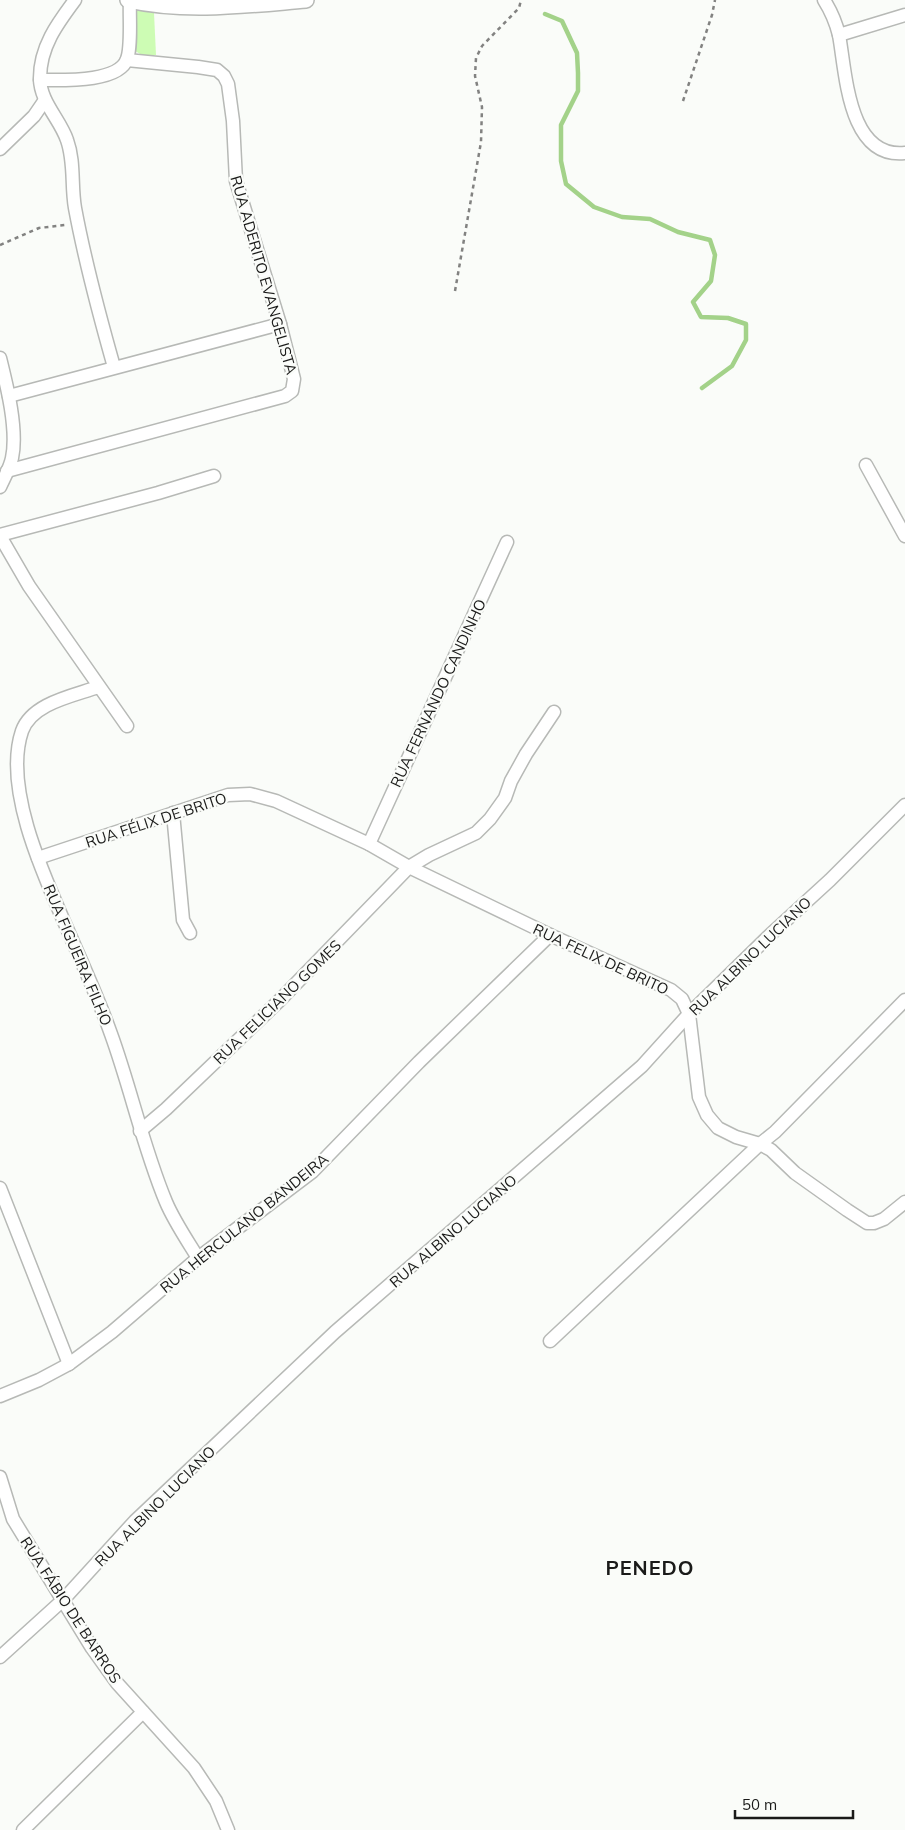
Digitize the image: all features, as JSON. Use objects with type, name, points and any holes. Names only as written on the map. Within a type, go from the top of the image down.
[{"type":"street","points":[[75,0],[48,39],[42,55],[40,80],[45,100],[67,139],[71,154],[74,202],[78,224],[91,283],[114,367]]},
{"type":"street","points":[[40,80],[71,80],[108,75],[121,68],[127,60],[129,0],[176,7],[212,8],[306,0]]},
{"type":"street","points":[[824,0],[830,10],[839,35],[852,107],[860,128],[876,146],[889,152],[905,152]]},
{"type":"street","points":[[839,35],[905,15]]},
{"type":"street","name":"RUA ADERITO EVANGELISTA","points":[[7,471],[290,394],[294,386],[294,379],[280,324],[236,181],[230,96],[224,76],[217,70],[198,66],[127,60]]},
{"type":"street","points":[[0,148],[34,116],[45,100]]},
{"type":"street","points":[[9,396],[280,324]]},
{"type":"street","points":[[0,358],[9,396],[14,444],[12,460],[0,487]]},
{"type":"street","points":[[866,465],[905,536]]},
{"type":"street","points":[[126,726],[29,586],[0,536],[214,476]]},
{"type":"street","name":"RUA FERNANDO CANDINHO","points":[[369,844],[507,542]]},
{"type":"street","name":"RUA FIGUEIRA FILHO","points":[[98,687],[42,708],[29,718],[23,728],[18,744],[18,782],[23,813],[46,883],[111,1034],[140,1131],[167,1204],[198,1258]]},
{"type":"street","name":"RUA FELICIANO GOMES","points":[[140,1131],[166,1109],[280,1000],[410,867],[429,855],[476,833],[490,819],[505,798],[526,754],[554,712]]},
{"type":"street","name":"RUA FÉLIX DE BRITO","points":[[38,858],[228,795],[250,794],[276,801],[369,844],[410,867]]},
{"type":"street","name":"RUA ALBINO LUCIANO","points":[[0,1657],[63,1600],[135,1521],[335,1332],[642,1066],[689,1014],[771,934],[830,880],[905,804]]},
{"type":"street","points":[[173,813],[183,920],[190,933]]},
{"type":"street","name":"RUA FELIX DE BRITO","points":[[410,867],[550,935],[671,990],[682,999],[689,1014],[700,1097],[707,1115],[718,1128],[736,1138],[765,1147]]},
{"type":"street","name":"RUA HERCULANO BANDEIRA","points":[[0,1396],[39,1380],[69,1364],[112,1332],[198,1258],[312,1172],[419,1062],[550,935]]},
{"type":"street","points":[[550,1341],[765,1147],[775,1132],[905,1000]]},
{"type":"street","points":[[765,1147],[795,1173],[867,1222],[874,1223],[884,1219],[905,1202]]},
{"type":"street","points":[[0,1188],[69,1364]]},
{"type":"street","name":"RUA FÁBIO DE BARROS","points":[[0,1477],[13,1519],[92,1648],[112,1676],[194,1768],[216,1801],[228,1830]]},
{"type":"street","points":[[22,1830],[143,1712]]},
{"type":"path","points":[[455,291],[481,142],[482,106],[475,76],[476,58],[482,46],[519,8],[522,0]]},
{"type":"path","points":[[683,100],[716,0]]},
{"type":"path","points":[[0,245],[39,228],[78,224]]},
{"type":"green space","points":[[135,10],[154,13],[156,55],[142,55],[135,51]]},
{"type":"waterway","points":[[545,14],[562,21],[577,53],[578,91],[561,125],[561,161],[566,184],[594,207],[622,217],[650,219],[678,232],[710,240],[715,255],[711,281],[693,302],[701,317],[728,318],[746,324],[746,340],[732,366],[702,388]]},
{"type":"district","name":"PENEDO","points":[[650,1567]]}]
